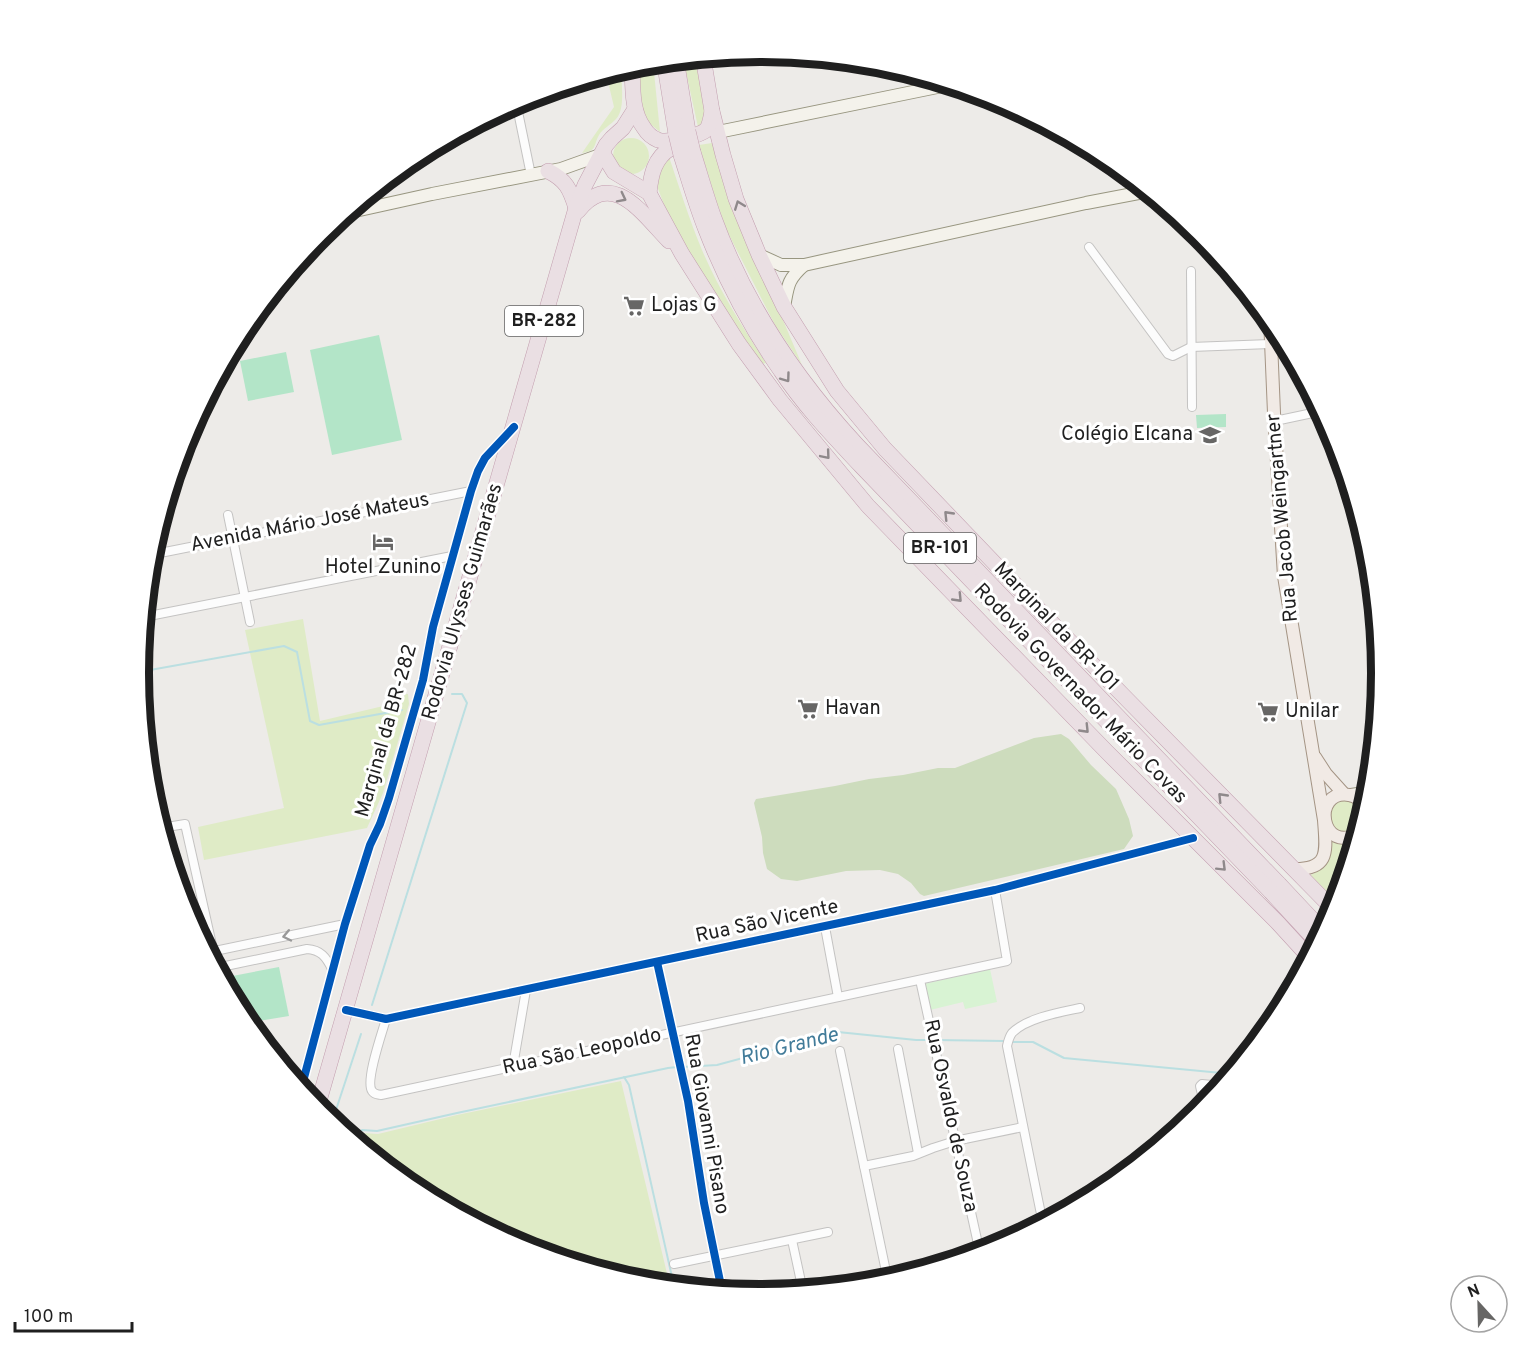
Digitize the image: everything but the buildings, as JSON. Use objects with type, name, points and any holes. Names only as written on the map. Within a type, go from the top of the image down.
[{"type":"highway","name":"Marginal da BR-101","points":[[704,65],[712,111],[736,200],[759,255],[784,307],[820,366],[853,411],[910,476],[1327,903]]},
{"type":"highway","name":"Rodovia Governador Mário Covas","points":[[677,68],[682,144],[713,217],[752,302],[784,354],[822,406],[1275,888],[1312,936]]},
{"type":"highway","name":"Rodovia Governador Mário Covas","points":[[666,69],[682,144],[705,229],[730,284],[781,371],[826,429],[1126,741],[1317,926]]},
{"type":"highway","points":[[633,75],[635,109],[643,127],[660,141],[669,141],[704,132],[710,123],[712,111]]},
{"type":"highway","name":"Rodovia Ulysses Guimarães","points":[[320,1097],[575,212],[581,194],[612,138],[628,122],[635,109]]},
{"type":"highway","points":[[617,134],[632,132],[658,148],[712,141],[723,154]]},
{"type":"highway","points":[[649,194],[652,175],[659,157],[682,144]]},
{"type":"highway","points":[[603,154],[609,165],[621,177]]},
{"type":"highway","points":[[554,170],[565,182],[575,212],[592,197],[605,193],[621,195],[682,254]]},
{"type":"highway","points":[[592,174],[621,177],[633,182],[649,194],[682,254],[739,344],[766,382],[868,506],[1304,952]]},
{"type":"highway","points":[[784,354],[871,443],[910,476]]},
{"type":"highway","points":[[826,429],[901,539]]},
{"type":"highway","points":[[1015,656],[1126,741]]},
{"type":"highway","points":[[1278,923],[1292,929],[1302,929],[1311,923],[1319,908],[1315,891]]},
{"type":"main road","points":[[718,132],[935,87]]},
{"type":"main road","points":[[361,210],[554,170],[603,154]]},
{"type":"main road","points":[[554,170],[592,174]]},
{"type":"main road","points":[[759,255],[781,265],[804,265],[1139,193]]},
{"type":"main road","points":[[784,307],[789,283],[793,275],[804,265]]},
{"type":"main road","name":"Rua Jacob Weingartner","points":[[1270,335],[1284,576],[1326,844],[1323,858],[1313,867],[1293,869]]},
{"type":"main road","name":"Rua Jacob Weingartner","points":[[1312,752],[1326,774],[1348,794],[1358,799]]},
{"type":"main road","points":[[1349,837],[1337,836],[1331,832],[1326,827],[1324,813],[1326,806],[1337,796],[1360,793]]},
{"type":"street","points":[[518,112],[531,175]]},
{"type":"street","points":[[1089,247],[1168,354],[1173,356],[1191,347],[1270,344]]},
{"type":"street","points":[[1191,271],[1192,407]]},
{"type":"street","points":[[1275,421],[1313,413]]},
{"type":"street","name":"Marginal da BR-282","points":[[304,1080],[345,924],[370,845],[390,798],[423,681],[433,627],[471,491],[485,458],[513,426]]},
{"type":"street","name":"Avenida Mário José Mateus","points":[[161,553],[471,491]]},
{"type":"street","points":[[228,515],[250,622]]},
{"type":"street","points":[[152,615],[452,556]]},
{"type":"street","points":[[169,827],[185,824],[207,931]]},
{"type":"street","name":"Rua São Vicente","points":[[346,1010],[386,1019],[995,890],[1193,838]]},
{"type":"street","name":"Rua São Leopoldo","points":[[386,1019],[370,1076],[372,1091],[381,1095],[1007,961],[995,890]]},
{"type":"street","points":[[216,951],[345,924]]},
{"type":"street","points":[[825,927],[838,997]]},
{"type":"street","points":[[224,965],[307,949],[322,953],[332,969]]},
{"type":"street","name":"Rua Giovanni Pisano","points":[[657,962],[690,1116],[720,1283]]},
{"type":"street","name":"Rua Osvaldo de Souza","points":[[920,980],[978,1244]]},
{"type":"street","points":[[513,1066],[526,990]]},
{"type":"street","points":[[1041,1216],[1008,1042],[1018,1029],[1035,1020],[1080,1008]]},
{"type":"street","points":[[898,1049],[918,1153]]},
{"type":"street","points":[[840,1051],[886,1272]]},
{"type":"street","points":[[1202,1095],[1200,1086],[1202,1084],[1212,1085]]},
{"type":"street","points":[[864,1166],[1023,1126]]},
{"type":"street","points":[[674,1264],[828,1232]]},
{"type":"street","points":[[792,1240],[801,1283]]},
{"type":"green space","points":[[701,65],[707,121],[698,127],[686,67]]},
{"type":"green space","points":[[654,71],[660,132],[643,118],[636,74]]},
{"type":"green space","points":[[621,78],[622,102],[619,115],[601,133],[594,147],[582,153],[614,107],[608,81]]},
{"type":"green space","points":[[631,138],[643,144],[649,156],[643,168],[631,174],[619,168],[613,156],[619,144]]},
{"type":"green space","points":[[712,143],[736,209],[802,365],[775,325],[727,231],[699,145]]},
{"type":"green space","points":[[668,154],[709,265],[731,308],[766,363],[762,364],[737,330],[672,226],[654,178]]},
{"type":"green space","points":[[379,335],[402,440],[332,455],[310,350]]},
{"type":"green space","points":[[286,352],[294,392],[248,401],[240,361]]},
{"type":"green space","points":[[1226,414],[1226,427],[1197,428],[1196,415]]},
{"type":"green space","points":[[303,619],[320,721],[396,703],[408,694],[409,704],[383,793],[367,828],[204,860],[198,827],[284,808],[245,630]]},
{"type":"green space","points":[[1061,734],[1069,739],[1116,789],[1129,819],[1133,836],[1124,849],[924,896],[898,874],[880,870],[846,871],[797,881],[781,879],[767,869],[754,803],[756,799],[938,768],[955,768],[1034,738]]},
{"type":"green space","points":[[1346,799],[1357,804],[1351,831],[1346,833],[1334,828],[1329,816],[1334,804]]},
{"type":"green space","points":[[1331,838],[1345,841],[1340,870],[1330,896],[1309,876],[1325,867],[1330,853]]},
{"type":"green space","points":[[279,967],[289,1016],[258,1021],[230,977]]},
{"type":"green space","points":[[990,969],[997,1002],[965,1009],[963,1002],[930,1010],[924,984]]},
{"type":"green space","points":[[621,1081],[668,1277],[602,1264],[526,1238],[455,1203],[388,1158],[359,1135],[378,1134]]},
{"type":"waterway","points":[[149,670],[284,646],[297,652],[310,721],[319,725],[402,710]]},
{"type":"waterway","points":[[372,1005],[467,703],[462,694],[452,694]]},
{"type":"waterway","name":"Rio Grande","points":[[683,1067],[717,1065],[776,1049],[802,1047],[838,1032],[929,1040]]},
{"type":"waterway","points":[[335,1112],[361,1034]]},
{"type":"waterway","name":"Rio Grande","points":[[935,1040],[1004,1041]]},
{"type":"waterway","name":"Rio Grande","points":[[1010,1042],[1033,1042],[1064,1058],[1222,1073]]},
{"type":"waterway","name":"Rio Grande","points":[[357,1133],[362,1130],[377,1131],[677,1067]]},
{"type":"waterway","points":[[624,1077],[629,1085],[672,1278]]},
{"type":"cycle path","points":[[304,1079],[345,924],[370,845],[389,798],[423,680],[433,627],[471,491],[485,458],[514,427]]},
{"type":"cycle path","points":[[346,1010],[386,1019],[995,890],[1193,838]]},
{"type":"cycle path","points":[[657,962],[688,1101],[704,1203],[720,1283]]},
{"type":"place","name":"Lojas G","points":[[634,306]]},
{"type":"place","name":"Colégio Elcana","points":[[1210,435]]},
{"type":"place","name":"Hotel Zunino","points":[[383,542]]},
{"type":"place","name":"Havan","points":[[808,709]]},
{"type":"place","name":"Unilar","points":[[1268,712]]}]
